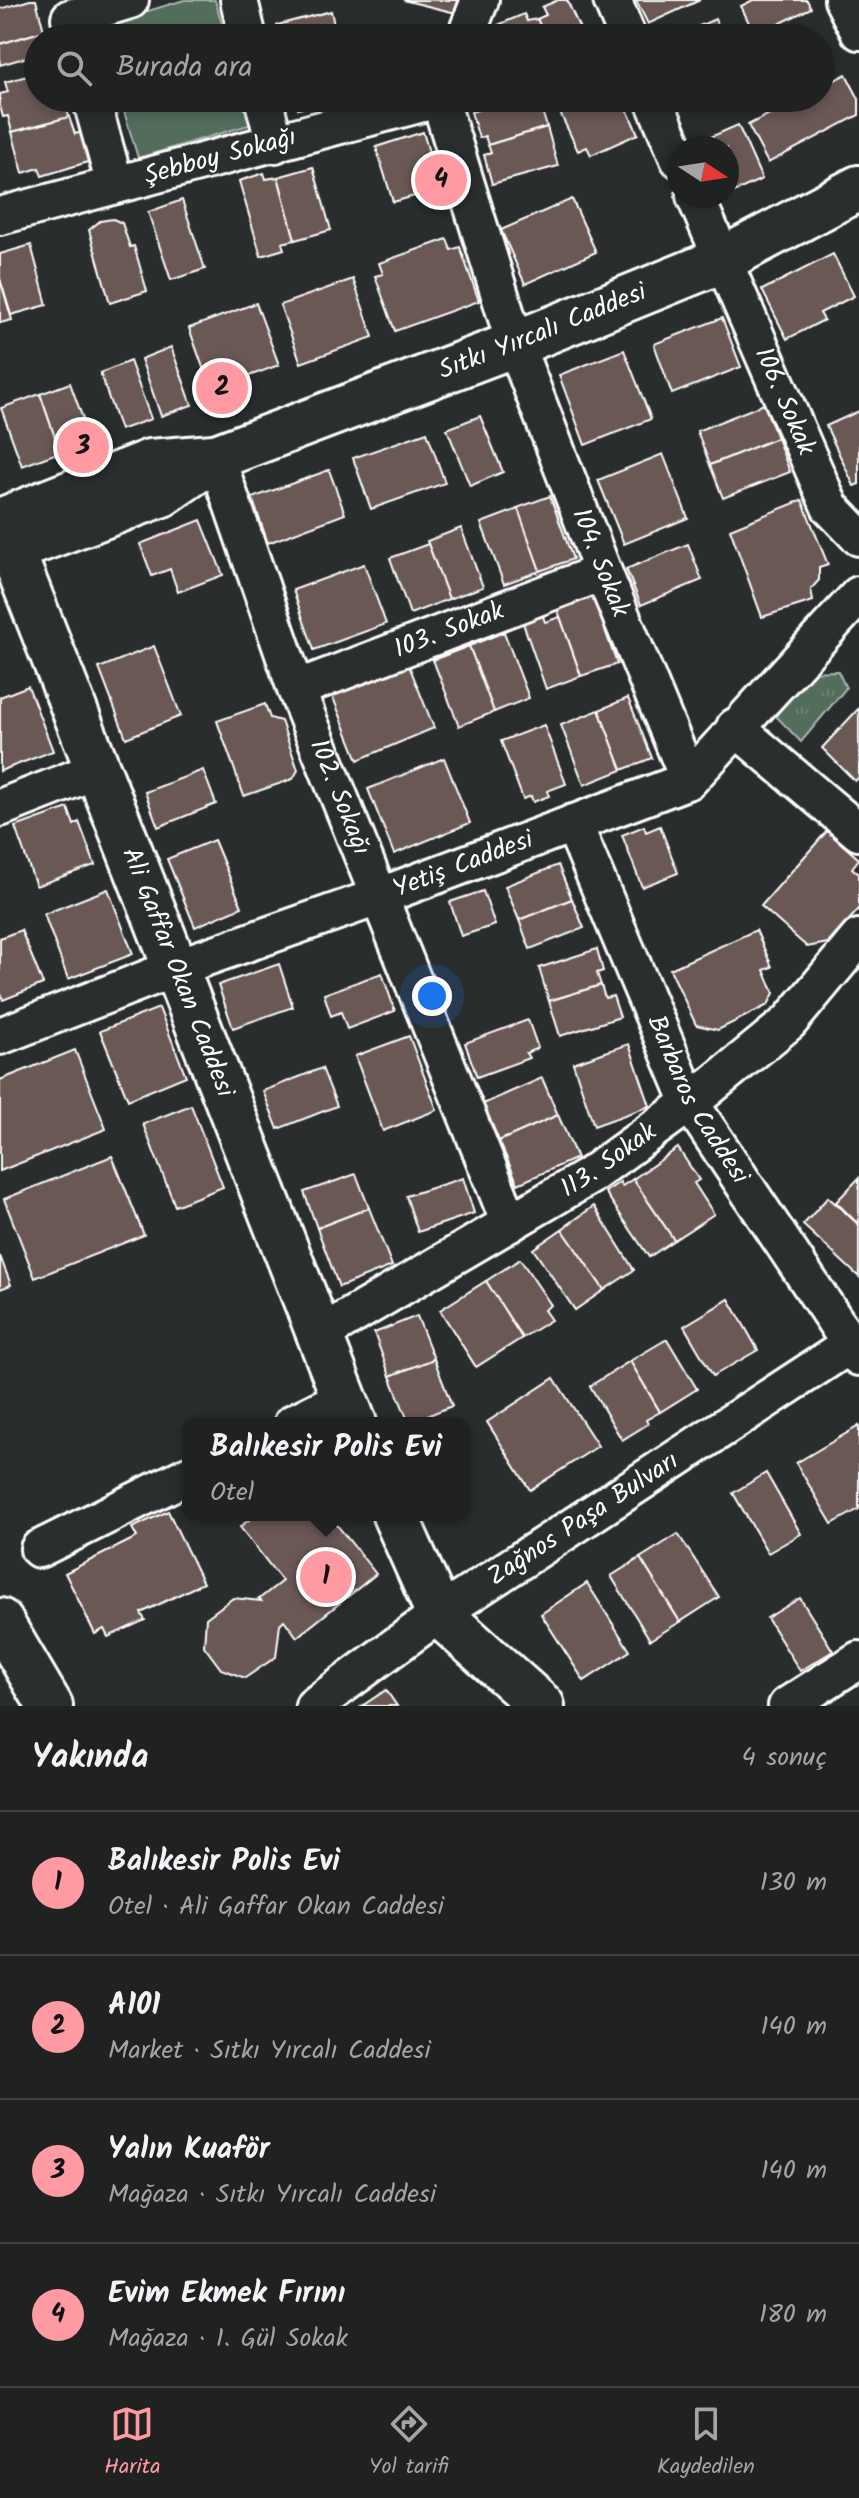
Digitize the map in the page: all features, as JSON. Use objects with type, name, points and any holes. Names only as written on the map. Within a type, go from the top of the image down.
[{"type":"main road","name":"Sıtkı Yırcalı Caddesi","points":[[2,533],[150,462],[216,457],[515,344],[722,260],[859,188]]},
{"type":"main road","name":"Ali Gaffar Okan Caddesi","points":[[2,533],[321,1334],[348,1411]]},
{"type":"main road","points":[[398,1521],[439,1614],[542,1706]]},
{"type":"main road","points":[[0,1621],[50,1706]]},
{"type":"main road","points":[[0,1651],[36,1706]]},
{"type":"street","points":[[70,19],[130,0]]},
{"type":"street","points":[[239,0],[245,24]]},
{"type":"street","points":[[471,24],[480,0]]},
{"type":"street","points":[[612,0],[622,24]]},
{"type":"street","points":[[843,0],[859,31]]},
{"type":"street","points":[[95,112],[115,185]]},
{"type":"street","points":[[267,112],[275,144]]},
{"type":"street","name":"Şebboy Sokağı","points":[[0,216],[392,112]]},
{"type":"street","name":"104. Sokak","points":[[444,112],[515,344],[603,572],[689,780]]},
{"type":"street","points":[[659,112],[669,136]]},
{"type":"street","name":"106. Sokak","points":[[700,208],[830,507],[859,537]]},
{"type":"street","name":"102. Sokağı","points":[[216,457],[296,689],[510,1223]]},
{"type":"street","name":"103. Sokak","points":[[296,689],[603,572]]},
{"type":"street","name":"Yetiş Caddesi","points":[[0,1036],[175,968],[378,897],[689,780],[859,595]]},
{"type":"street","points":[[735,727],[859,832]]},
{"type":"street","points":[[0,808],[97,770]]},
{"type":"street","name":"Barbaros Caddesi","points":[[573,823],[690,1103],[857,1347]]},
{"type":"street","name":"113. Sokak","points":[[321,1334],[588,1177],[690,1103],[789,1022],[859,938]]},
{"type":"street","name":"Zağnos Paşa Bulvarı","points":[[314,1706],[439,1614],[857,1347]]},
{"type":"street","points":[[320,1417],[348,1411]]},
{"type":"street","points":[[39,1549],[182,1478]]},
{"type":"street","points":[[787,1706],[859,1660]]},
{"type":"green space","points":[[184,0],[215,0],[222,24],[106,24]]},
{"type":"green space","points":[[124,112],[248,112],[252,124],[138,158]]},
{"type":"green space","points":[[838,671],[846,688],[801,742],[777,717],[778,700],[801,672]]},
{"type":"building","points":[[36,0],[42,24],[24,24],[24,37],[0,44],[0,9]]},
{"type":"building","points":[[403,0],[463,0],[460,14]]},
{"type":"building","points":[[558,0],[567,0],[578,24],[539,24],[537,19],[546,15],[542,7]]},
{"type":"building","points":[[636,0],[700,0],[648,24]]},
{"type":"building","points":[[753,0],[807,0],[811,8],[779,24],[749,24],[741,6]]},
{"type":"building","points":[[331,11],[334,24],[281,24]]},
{"type":"building","points":[[524,14],[527,21],[537,19],[539,24],[500,24]]},
{"type":"building","points":[[24,37],[24,58],[0,65],[0,44]]},
{"type":"building","points":[[846,74],[859,99],[859,115],[768,163],[748,125],[773,112],[835,112],[835,80]]},
{"type":"building","points":[[24,77],[24,112],[68,112],[69,117],[12,132],[8,116],[3,117],[0,106],[0,94],[8,92],[5,82]]},
{"type":"building","points":[[471,112],[542,112],[547,127],[488,145],[485,136],[479,138]]},
{"type":"building","points":[[560,112],[628,112],[638,134],[591,155],[587,147],[578,151]]},
{"type":"building","points":[[69,117],[75,134],[82,132],[91,161],[42,176],[39,168],[23,173],[12,132]]},
{"type":"building","points":[[738,125],[762,179],[739,190],[739,136],[713,136]]},
{"type":"building","points":[[547,127],[558,166],[492,184],[484,155],[491,153],[488,145]]},
{"type":"building","points":[[423,132],[440,189],[393,202],[376,147]]},
{"type":"building","points":[[313,167],[331,230],[295,240],[278,177]]},
{"type":"building","points":[[264,173],[266,179],[278,177],[295,240],[282,243],[284,249],[261,256],[239,181]]},
{"type":"building","points":[[572,199],[596,252],[525,284],[501,230]]},
{"type":"building","points":[[182,200],[205,269],[171,280],[148,212]]},
{"type":"building","points":[[113,219],[122,223],[130,247],[134,246],[147,291],[110,303],[89,230],[100,221]]},
{"type":"building","points":[[447,239],[451,250],[460,247],[479,301],[395,331],[375,276],[383,274],[379,263]]},
{"type":"building","points":[[31,245],[47,305],[11,315],[0,279],[0,254]]},
{"type":"building","points":[[833,254],[854,296],[820,313],[824,320],[787,339],[762,290]]},
{"type":"building","points":[[0,279],[12,320],[0,323]]},
{"type":"building","points":[[353,279],[373,337],[301,363],[280,305]]},
{"type":"building","points":[[256,303],[279,365],[211,390],[189,328]]},
{"type":"building","points":[[722,318],[741,367],[672,394],[654,344]]},
{"type":"building","points":[[171,347],[192,405],[161,416],[141,359]]},
{"type":"building","points":[[624,350],[651,419],[585,445],[559,375]]},
{"type":"building","points":[[130,361],[151,419],[120,430],[100,373]]},
{"type":"building","points":[[70,383],[91,441],[60,452],[40,394]]},
{"type":"building","points":[[40,394],[60,452],[22,466],[1,408]]},
{"type":"building","points":[[764,404],[777,438],[710,465],[697,431]]},
{"type":"building","points":[[859,411],[859,484],[854,486],[826,426]]},
{"type":"building","points":[[480,416],[503,472],[470,486],[447,429]]},
{"type":"building","points":[[427,432],[445,483],[371,509],[353,458]]},
{"type":"building","points":[[777,438],[790,472],[723,498],[710,465]]},
{"type":"building","points":[[663,454],[688,518],[624,544],[598,480]]},
{"type":"building","points":[[329,470],[345,514],[268,543],[252,498]]},
{"type":"building","points":[[550,496],[573,559],[540,571],[517,508]]},
{"type":"building","points":[[802,500],[828,565],[819,568],[819,580],[811,589],[813,601],[762,617],[730,529]]},
{"type":"building","points":[[518,509],[540,571],[504,584],[481,523]]},
{"type":"building","points":[[201,520],[223,575],[178,592],[170,569],[152,576],[140,544]]},
{"type":"building","points":[[461,528],[483,587],[449,599],[427,541]]},
{"type":"building","points":[[428,544],[449,599],[410,614],[390,558]]},
{"type":"building","points":[[688,544],[702,580],[641,605],[626,569]]},
{"type":"building","points":[[364,564],[386,624],[314,650],[293,590]]},
{"type":"building","points":[[593,596],[617,664],[581,676],[557,608]]},
{"type":"building","points":[[543,616],[545,622],[560,617],[581,676],[546,689],[523,623]]},
{"type":"building","points":[[504,632],[529,698],[494,712],[469,646]]},
{"type":"building","points":[[154,646],[181,716],[126,738],[99,668]]},
{"type":"building","points":[[469,646],[494,712],[459,726],[433,660]]},
{"type":"building","points":[[408,663],[434,728],[358,760],[332,695]]},
{"type":"building","points":[[28,686],[53,751],[0,771],[0,697]]},
{"type":"building","points":[[628,698],[652,758],[622,770],[599,710]]},
{"type":"building","points":[[265,704],[270,718],[281,721],[298,770],[293,779],[244,796],[217,721]]},
{"type":"building","points":[[859,708],[859,777],[855,781],[822,748]]},
{"type":"building","points":[[599,710],[622,770],[584,785],[561,725]]},
{"type":"building","points":[[544,725],[566,784],[547,791],[549,796],[533,802],[531,796],[523,799],[501,741]]},
{"type":"building","points":[[444,758],[470,823],[394,854],[368,789]]},
{"type":"building","points":[[203,770],[216,804],[158,827],[145,792]]},
{"type":"building","points":[[68,808],[74,825],[79,822],[95,865],[36,886],[15,827]]},
{"type":"building","points":[[644,826],[646,832],[660,826],[678,873],[642,887],[622,835]]},
{"type":"building","points":[[827,831],[859,859],[852,868],[859,874],[859,909],[828,943],[807,947],[761,906]]},
{"type":"building","points":[[214,840],[242,907],[195,927],[167,859]]},
{"type":"building","points":[[558,865],[572,899],[519,920],[505,886]]},
{"type":"building","points":[[108,889],[133,954],[68,979],[44,914]]},
{"type":"building","points":[[483,891],[495,925],[461,936],[450,902]]},
{"type":"building","points":[[572,899],[584,928],[530,949],[519,920]]},
{"type":"building","points":[[21,930],[43,984],[3,1000],[0,992],[0,938]]},
{"type":"building","points":[[756,930],[772,967],[764,970],[774,993],[768,1005],[718,1030],[696,1025],[670,969]]},
{"type":"building","points":[[597,949],[603,971],[597,973],[601,985],[549,1001],[539,968]]},
{"type":"building","points":[[279,964],[293,1007],[233,1028],[218,985]]},
{"type":"building","points":[[382,973],[395,1011],[347,1029],[341,1012],[331,1016],[324,994]]},
{"type":"building","points":[[601,985],[605,998],[613,996],[620,1017],[560,1036],[549,1001]]},
{"type":"building","points":[[159,1008],[186,1076],[128,1100],[100,1031]]},
{"type":"building","points":[[528,1020],[538,1048],[526,1053],[529,1058],[477,1077],[465,1043]]},
{"type":"building","points":[[409,1036],[437,1110],[383,1131],[355,1056]]},
{"type":"building","points":[[629,1044],[650,1106],[594,1126],[573,1063]]},
{"type":"building","points":[[75,1050],[106,1129],[0,1171],[0,1080]]},
{"type":"building","points":[[322,1068],[337,1106],[278,1129],[263,1091]]},
{"type":"building","points":[[542,1078],[558,1115],[499,1141],[483,1104]]},
{"type":"building","points":[[191,1105],[223,1187],[175,1206],[143,1124]]},
{"type":"building","points":[[558,1115],[577,1158],[518,1184],[499,1141]]},
{"type":"building","points":[[678,1148],[699,1180],[694,1183],[714,1214],[674,1240],[633,1179]]},
{"type":"building","points":[[112,1156],[144,1235],[35,1278],[4,1199]]},
{"type":"building","points":[[356,1174],[369,1208],[317,1228],[304,1192]]},
{"type":"building","points":[[463,1178],[474,1213],[418,1232],[406,1196]]},
{"type":"building","points":[[859,1178],[859,1225],[836,1202]]},
{"type":"building","points":[[633,1179],[674,1240],[649,1257],[605,1192],[620,1182],[622,1186]]},
{"type":"building","points":[[828,1197],[859,1225],[859,1277],[803,1225]]},
{"type":"building","points":[[594,1206],[634,1270],[604,1290],[562,1229]]},
{"type":"building","points":[[369,1208],[392,1266],[339,1287],[317,1228]]},
{"type":"building","points":[[562,1229],[604,1290],[575,1310],[533,1249]]},
{"type":"building","points":[[0,1256],[11,1285],[0,1289]]},
{"type":"building","points":[[520,1259],[551,1305],[544,1310],[551,1320],[522,1338],[486,1281]]},
{"type":"building","points":[[486,1281],[522,1338],[476,1367],[440,1310]]},
{"type":"building","points":[[729,1299],[758,1350],[713,1376],[684,1326]]},
{"type":"building","points":[[417,1316],[434,1359],[390,1376],[374,1333]]},
{"type":"building","points":[[667,1339],[697,1389],[660,1412],[630,1361]]},
{"type":"building","points":[[434,1359],[452,1406],[424,1417],[407,1417],[390,1376]]},
{"type":"building","points":[[630,1361],[660,1412],[646,1420],[648,1424],[622,1440],[590,1386]]},
{"type":"building","points":[[554,1378],[598,1446],[530,1490],[487,1422]]},
{"type":"building","points":[[859,1426],[859,1509],[832,1524],[796,1463]]},
{"type":"building","points":[[766,1473],[801,1534],[768,1553],[733,1493]]},
{"type":"building","points":[[168,1511],[203,1583],[141,1613],[145,1620],[108,1637],[104,1629],[95,1634],[65,1573],[137,1537],[132,1528]]},
{"type":"building","points":[[248,1521],[334,1521],[376,1574],[297,1637],[284,1620],[280,1624],[276,1657],[245,1678],[221,1669],[204,1646],[206,1618],[233,1598],[261,1601],[259,1599],[282,1581],[240,1527]]},
{"type":"building","points":[[678,1534],[719,1597],[680,1622],[640,1558]]},
{"type":"building","points":[[640,1558],[680,1622],[650,1640],[611,1576]]},
{"type":"building","points":[[587,1583],[630,1651],[584,1681],[541,1614]]},
{"type":"building","points":[[800,1598],[833,1651],[800,1671],[767,1618]]},
{"type":"building","points":[[386,1690],[397,1706],[362,1706]]},
{"type":"place","name":"Evim Ekmek Fırını","points":[[441,180]]},
{"type":"place","name":"A101","points":[[222,388]]},
{"type":"place","name":"Yalın Kuaför","points":[[83,447]]},
{"type":"place","name":"Balıkesir Polis Evi","points":[[326,1577]]}]
